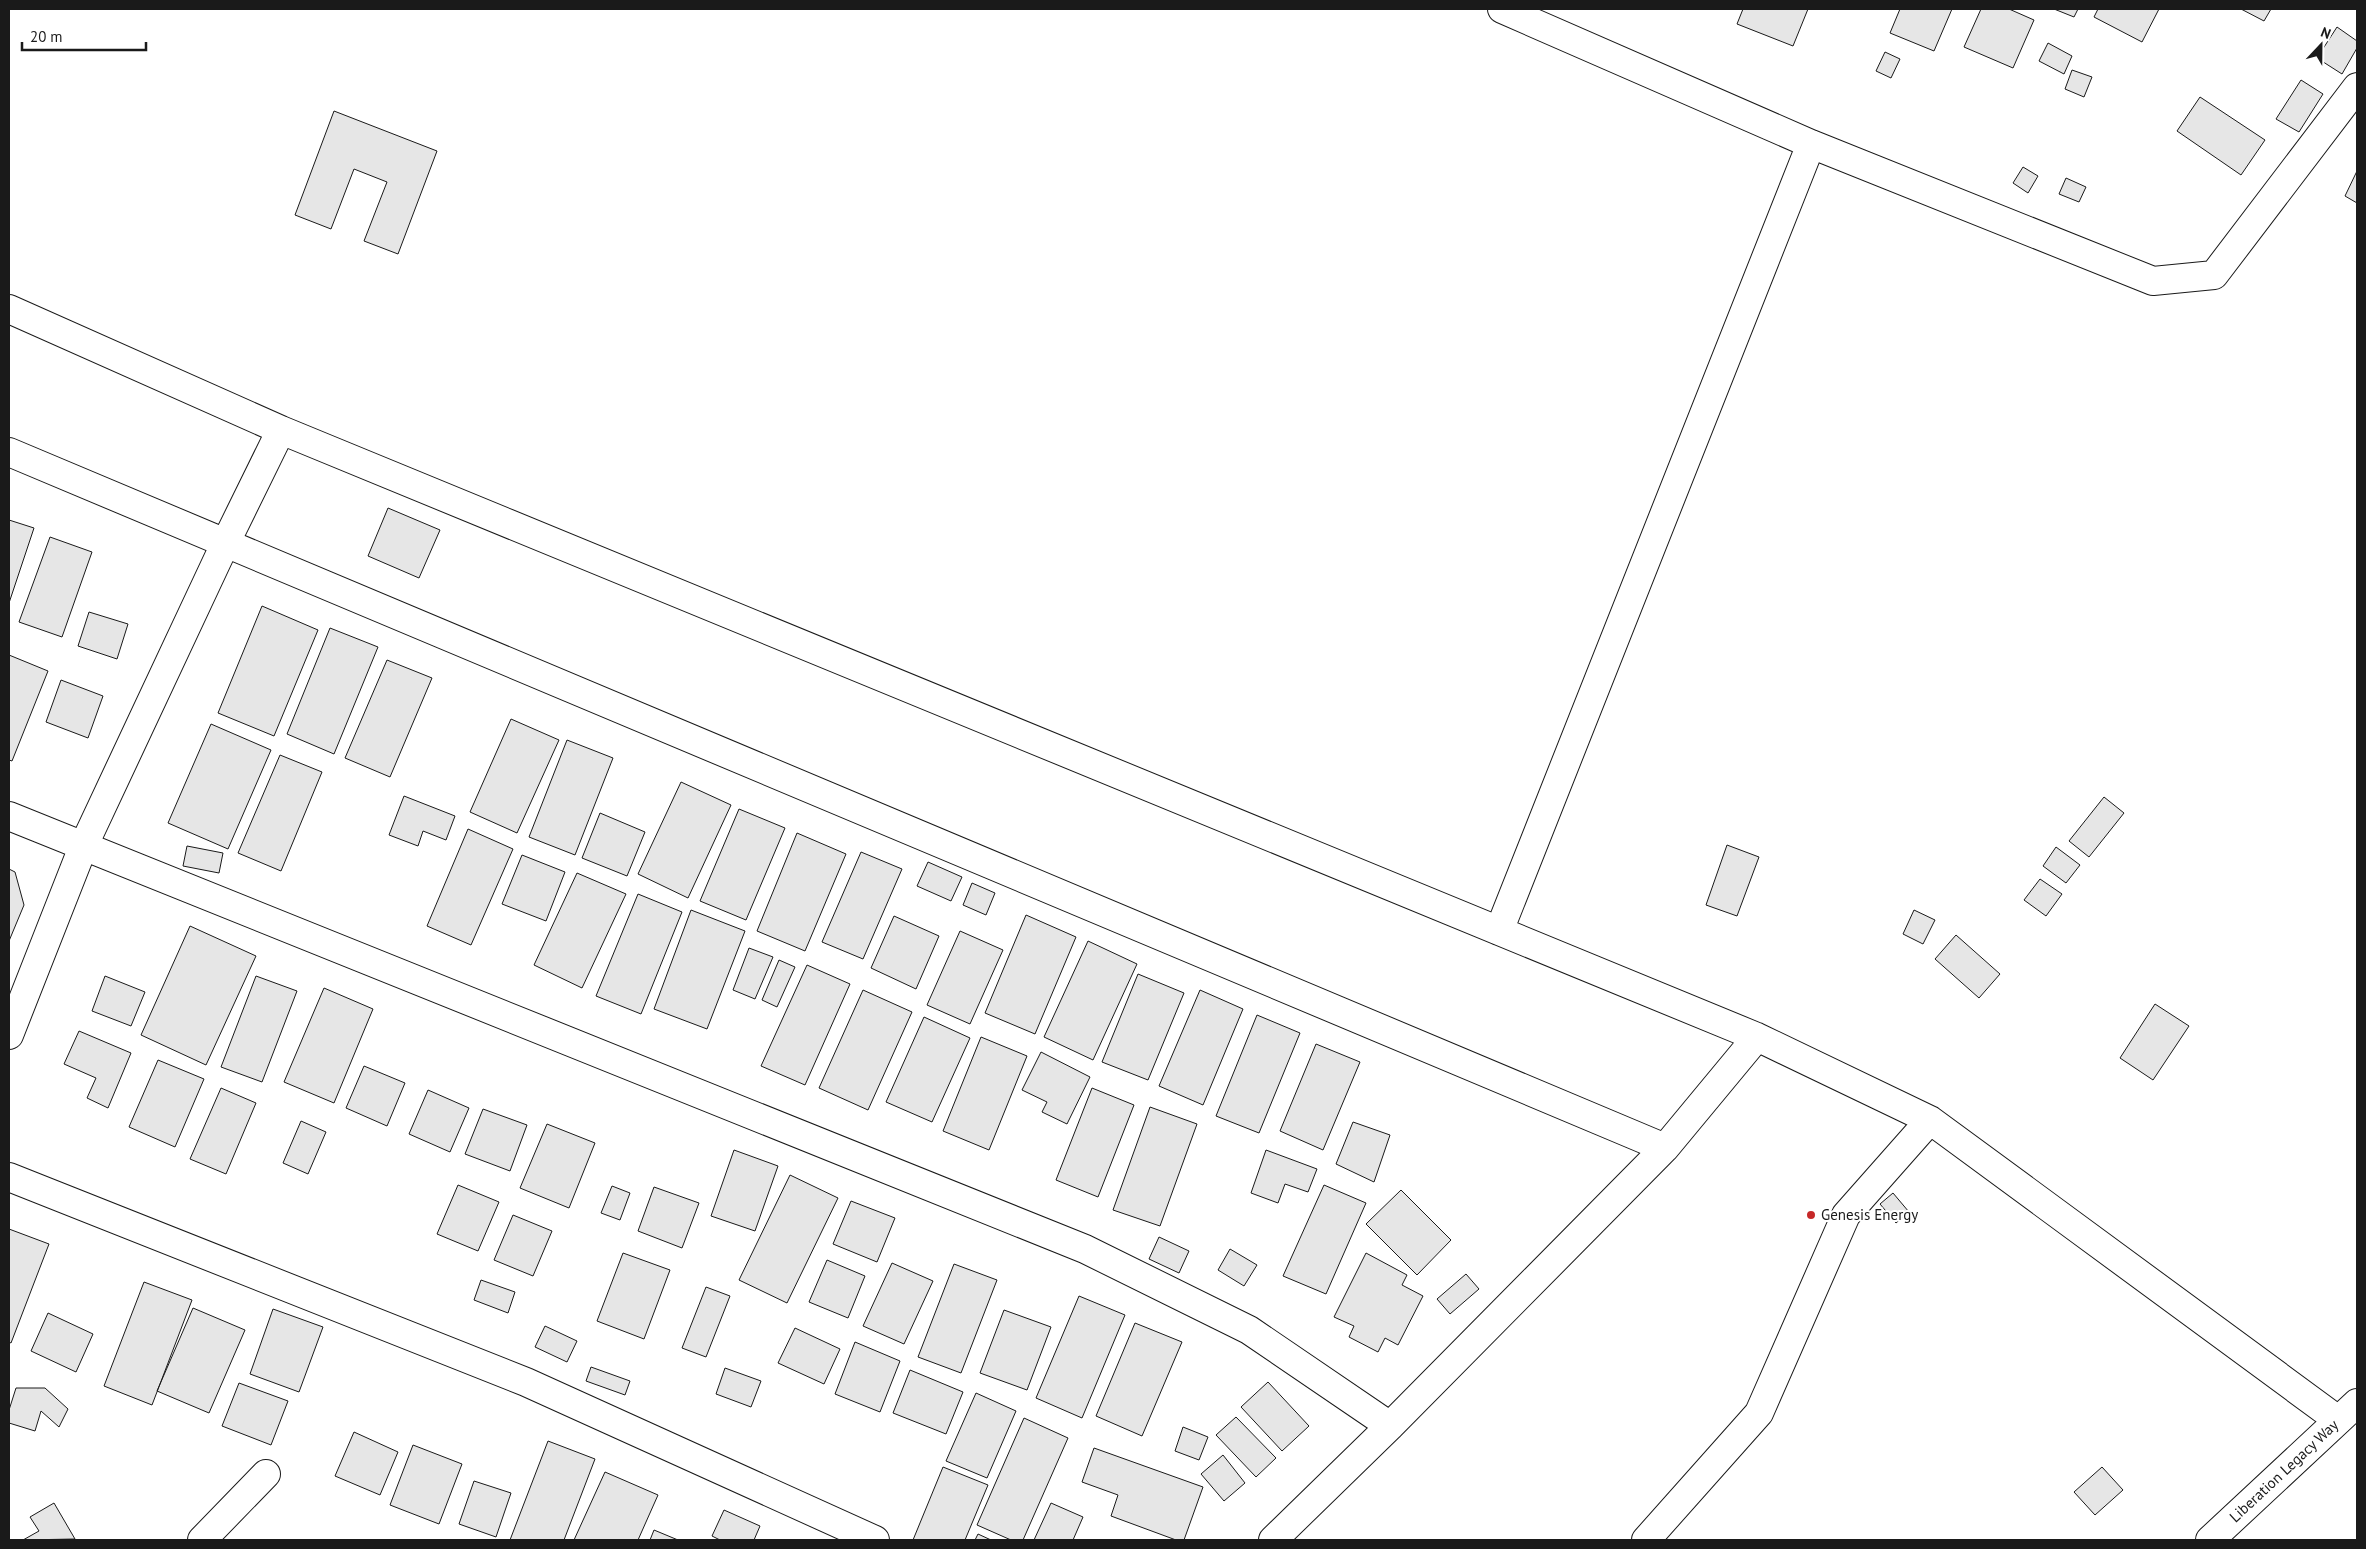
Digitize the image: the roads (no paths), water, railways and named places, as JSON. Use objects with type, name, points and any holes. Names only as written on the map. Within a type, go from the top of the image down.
[{"type":"street","points":[[1502,9],[1811,144],[2153,282],[2214,275],[2357,87]]},
{"type":"street","points":[[1499,931],[1811,144]]},
{"type":"street","points":[[9,310],[281,430],[1757,1037],[1930,1120],[2348,1411]]},
{"type":"street","points":[[9,1035],[84,847],[225,544],[281,430]]},
{"type":"street","points":[[9,452],[1665,1148]]},
{"type":"street","points":[[9,816],[1085,1249],[1249,1330],[1390,1426]]},
{"type":"street","points":[[1273,1540],[1390,1426],[1665,1148],[1757,1037]]},
{"type":"street","points":[[1646,1540],[1759,1413],[1846,1215],[1930,1120]]},
{"type":"street","points":[[9,1177],[526,1382],[876,1540]]},
{"type":"street","name":"Liberation Legacy Way","points":[[2210,1540],[2348,1411]]},
{"type":"street","points":[[202,1540],[266,1474]]},
{"type":"place","name":"Genesis Energy","points":[[1811,1215]]}]
